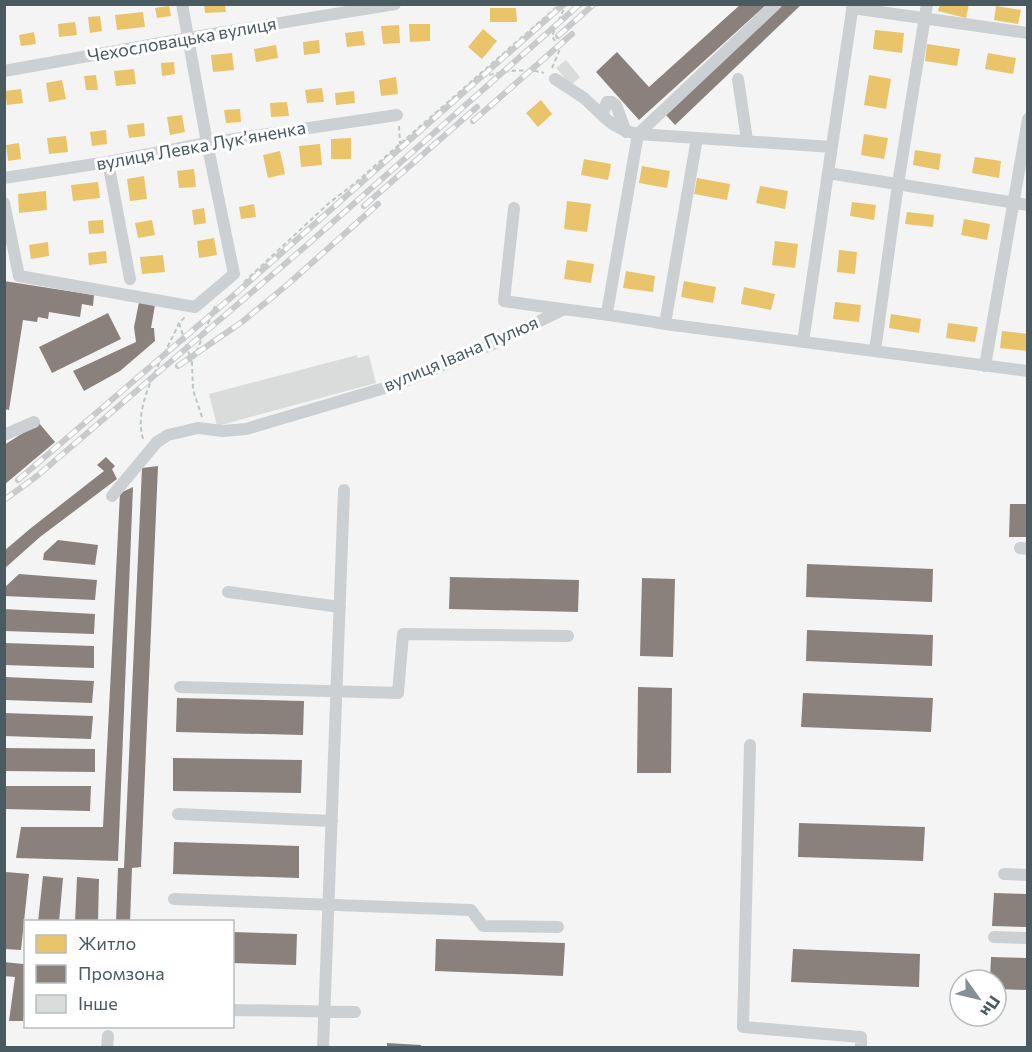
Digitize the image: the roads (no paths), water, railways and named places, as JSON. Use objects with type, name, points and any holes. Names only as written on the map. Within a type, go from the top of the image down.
[{"type":"street","points":[[4,203],[19,276],[195,307],[219,287],[237,280],[207,143],[182,4]]},
{"type":"street","name":"Чехословацька вулиця","points":[[4,71],[395,4]]},
{"type":"street","points":[[607,313],[632,133],[776,4]]},
{"type":"street","points":[[803,342],[852,6],[926,11],[1028,33]]},
{"type":"street","points":[[875,351],[898,184],[926,11]]},
{"type":"street","points":[[555,79],[584,98],[613,126],[632,133],[831,147]]},
{"type":"street","points":[[738,79],[747,140]]},
{"type":"street","name":"вулиця Левка Лукʼяненка","points":[[4,178],[108,162],[207,143],[397,114]]},
{"type":"street","points":[[985,366],[1028,119]]},
{"type":"street","points":[[665,324],[697,138]]},
{"type":"street","points":[[108,162],[130,279]]},
{"type":"street","points":[[828,173],[1028,206]]},
{"type":"street","points":[[514,208],[504,301],[562,310]]},
{"type":"street","name":"вулиця Івана Пулюя","points":[[112,496],[158,442],[168,435],[182,430],[246,429],[398,384],[493,344],[562,310],[607,313],[665,324],[1028,371]]},
{"type":"street","points":[[4,435],[33,422]]},
{"type":"street","points":[[323,1047],[344,489]]},
{"type":"street","points":[[228,592],[340,607]]},
{"type":"street","points":[[180,687],[398,693],[403,634],[568,636]]},
{"type":"street","points":[[750,746],[742,1027],[861,1037],[861,1047]]},
{"type":"street","points":[[178,814],[332,821]]},
{"type":"street","points":[[1004,874],[1028,875]]},
{"type":"street","points":[[174,899],[471,910],[483,926],[558,927]]},
{"type":"street","points":[[994,937],[1028,938]]},
{"type":"street","points":[[234,1010],[355,1012]]},
{"type":"railway","points":[[18,480],[234,295],[564,4]]},
{"type":"railway","points":[[4,500],[37,476],[307,245],[580,4]]},
{"type":"railway","points":[[558,36],[594,4]]},
{"type":"railway","points":[[473,121],[572,34]]},
{"type":"railway","points":[[364,206],[477,107]]},
{"type":"railway","points":[[178,366],[242,322],[378,204]]}]
